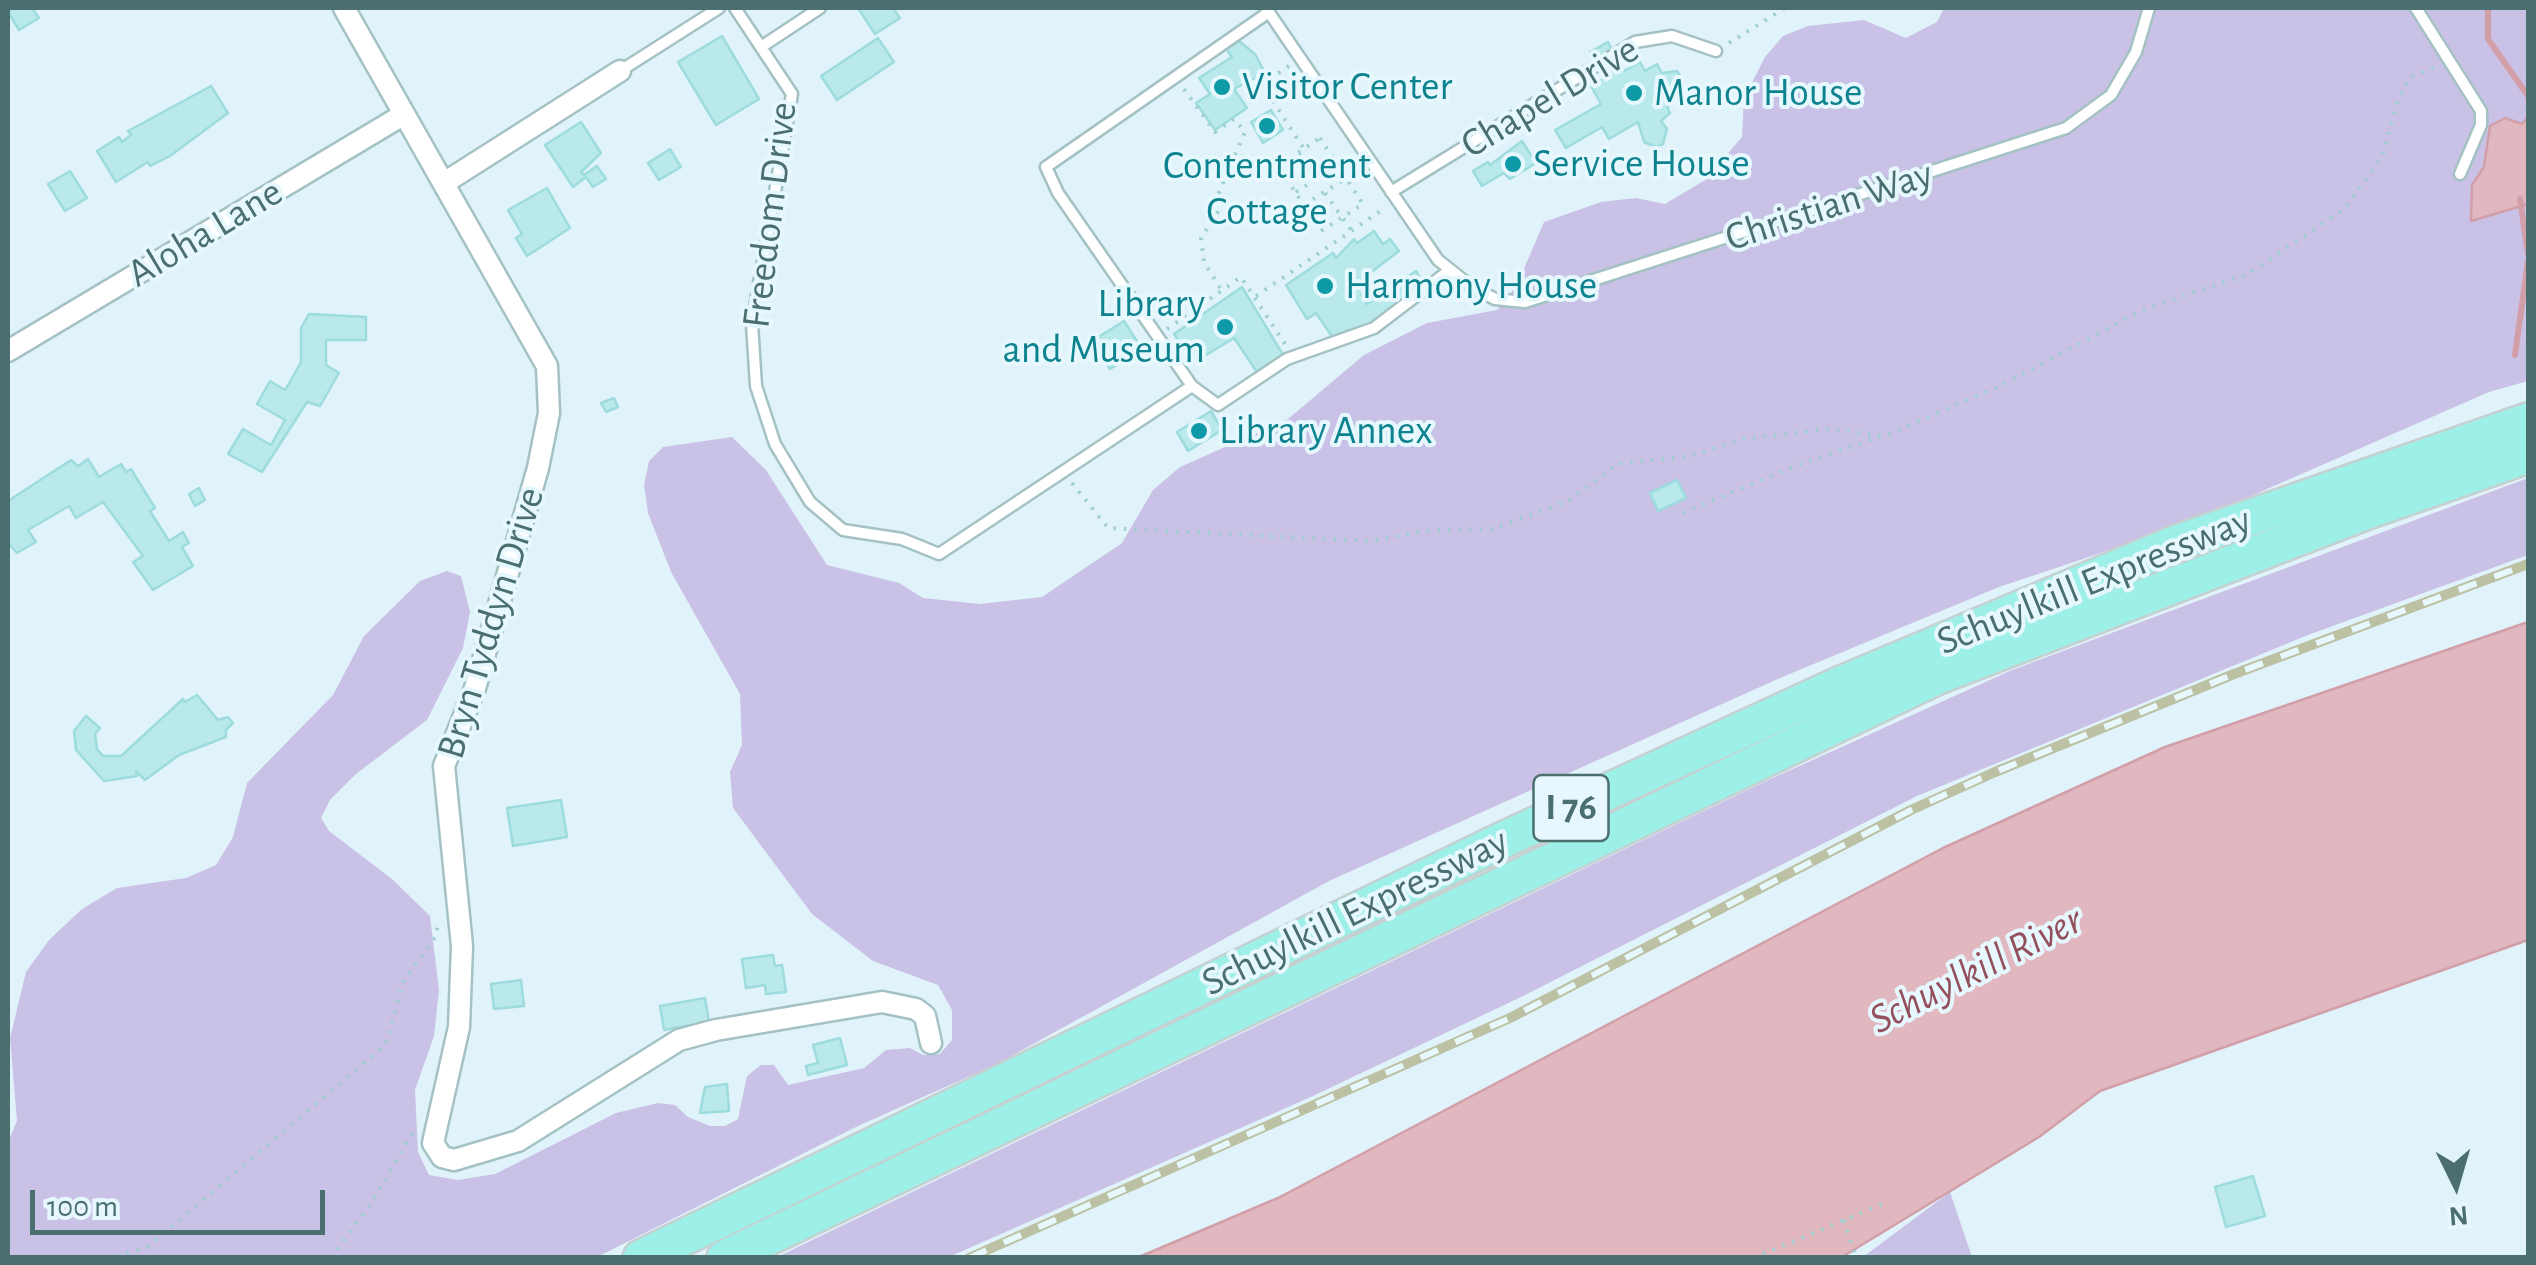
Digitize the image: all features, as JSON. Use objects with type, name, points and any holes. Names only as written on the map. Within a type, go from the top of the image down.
[{"type":"highway","name":"Schuylkill Expressway","points":[[641,1258],[1505,838],[1836,686],[2178,543],[2528,421]]},
{"type":"highway","name":"Schuylkill Expressway","points":[[725,1258],[1938,676],[2370,510],[2528,455]]},
{"type":"street","name":"Bryn Tyddyn Drive","points":[[344,8],[547,366],[549,413],[475,688],[444,766],[462,946],[459,1028],[434,1143],[442,1157],[454,1160],[518,1141],[679,1040],[716,1030],[882,1002],[916,1009],[926,1016],[931,1043]]},
{"type":"street","points":[[444,183],[620,71]]},
{"type":"street","name":"Aloha Lane","points":[[8,351],[403,115]]},
{"type":"lane","points":[[620,71],[718,8]]},
{"type":"lane","name":"Freedom Drive","points":[[735,8],[792,94],[752,324],[756,386],[775,444],[810,502],[842,530],[902,538],[940,554],[1063,472]]},
{"type":"lane","points":[[761,48],[820,8]]},
{"type":"lane","name":"Christian Way","points":[[1268,10],[1438,260],[1495,299],[1525,302],[2066,128],[2112,95],[2136,52],[2149,8]]},
{"type":"lane","points":[[2416,8],[2480,111],[2481,125],[2460,174]]},
{"type":"lane","points":[[1268,10],[1046,167],[1058,193],[1192,386],[1218,405],[1293,357],[1374,328],[1450,270]]},
{"type":"lane","name":"Chapel Drive","points":[[1394,196],[1634,42],[1672,36],[1716,51]]},
{"type":"lane","points":[[1063,472],[1192,386]]},
{"type":"path","points":[[1716,51],[1785,8]]},
{"type":"path","points":[[1300,58],[1262,84],[1301,150],[1314,181],[1351,230]]},
{"type":"path","points":[[1683,513],[1794,466],[1884,436],[2002,385],[2142,310],[2248,274],[2345,208],[2382,157],[2399,97],[2411,77],[2450,61]]},
{"type":"path","points":[[1176,78],[1214,132],[1234,119],[1245,132],[1216,198],[1214,220],[1201,238],[1204,262],[1222,291]]},
{"type":"path","points":[[1320,138],[1364,204],[1321,231],[1278,166],[1301,150],[1320,138]]},
{"type":"path","points":[[1296,192],[1338,165]]},
{"type":"path","points":[[1323,175],[1331,188]]},
{"type":"path","points":[[1304,205],[1346,178]]},
{"type":"path","points":[[1255,297],[1394,196]]},
{"type":"path","points":[[1158,336],[1241,278],[1293,357]]},
{"type":"path","points":[[1063,472],[1108,528],[1370,541],[1432,530],[1493,529],[1568,501],[1618,464],[1690,456],[1743,439],[1812,431],[1884,436]]},
{"type":"path","points":[[106,1258],[146,1248],[386,1044],[403,982],[436,936],[442,900],[458,894]]},
{"type":"path","points":[[331,1258],[372,1202],[419,1122]]},
{"type":"path","points":[[1763,1254],[1884,1203]]},
{"type":"path","points":[[1844,1220],[1856,1258]]},
{"type":"shaded area","points":[[1944,8],[2528,8],[2528,381],[2489,392],[2185,525],[1999,587],[1780,678],[1329,881],[997,1064],[858,1126],[597,1257],[8,1258],[8,1142],[17,1121],[10,1038],[26,972],[49,940],[82,909],[117,888],[186,878],[216,865],[233,837],[247,783],[333,695],[364,636],[420,581],[447,571],[461,576],[470,612],[463,648],[427,720],[356,774],[330,800],[321,818],[329,831],[392,879],[430,916],[439,990],[434,1036],[415,1090],[418,1152],[429,1175],[458,1180],[495,1174],[616,1113],[658,1103],[675,1105],[688,1117],[710,1126],[725,1126],[738,1119],[747,1076],[761,1065],[774,1065],[788,1085],[864,1068],[886,1050],[910,1048],[923,1055],[940,1054],[952,1040],[952,1010],[938,985],[873,961],[812,914],[733,808],[730,772],[742,745],[740,694],[671,572],[648,513],[644,485],[649,461],[663,447],[732,437],[766,470],[827,565],[899,583],[923,598],[980,604],[1042,597],[1122,543],[1153,490],[1180,467],[1288,419],[1364,355],[1427,323],[1497,310],[1517,285],[1544,222],[1601,202],[1636,198],[1665,204],[1705,180],[1742,137],[1744,98],[1765,57],[1783,36],[1808,26],[1864,20],[1906,38],[1937,22]]},
{"type":"shaded area","points":[[2528,478],[2528,555],[2308,635],[1917,796],[1521,997],[1313,1096],[949,1257],[777,1257],[1764,782],[2012,670]]},
{"type":"shaded area","points":[[1950,1192],[1972,1257],[1863,1257]]},
{"type":"water","points":[[2528,117],[2528,204],[2471,221],[2472,185],[2484,167],[2490,126],[2505,118],[2522,124]]},
{"type":"water","name":"Schuylkill River","points":[[2528,622],[2528,940],[2100,1091],[2039,1137],[1842,1257],[1139,1257],[1278,1198],[1943,848],[2165,747]]},
{"type":"building","points":[[12,8],[32,8],[39,18],[19,30],[8,12]]},
{"type":"building","points":[[858,8],[893,8],[900,18],[875,34]]},
{"type":"building","points":[[722,36],[759,99],[716,125],[678,62]]},
{"type":"building","points":[[878,38],[894,62],[837,100],[821,76]]},
{"type":"building","name":"Visitor Center","points":[[1239,41],[1255,54],[1265,73],[1234,89],[1247,108],[1215,130],[1196,103],[1210,94],[1199,78],[1232,57],[1226,49]]},
{"type":"building","name":"Manor House","points":[[1608,42],[1624,71],[1640,62],[1645,71],[1657,64],[1662,73],[1677,71],[1683,80],[1681,89],[1667,98],[1671,104],[1667,107],[1670,113],[1661,121],[1667,129],[1663,144],[1656,147],[1644,142],[1638,122],[1609,139],[1602,127],[1566,148],[1555,130],[1601,104],[1591,86],[1605,78],[1590,52]]},
{"type":"building","points":[[211,86],[228,113],[170,156],[150,166],[148,162],[116,182],[97,151],[119,137],[122,142],[131,135],[128,131]]},
{"type":"building","name":"Contentment Cottage","points":[[1271,110],[1283,130],[1263,143],[1251,122]]},
{"type":"building","points":[[581,122],[601,153],[581,172],[584,175],[597,166],[606,179],[593,187],[586,177],[573,187],[545,145]]},
{"type":"building","name":"Service House","points":[[1522,141],[1536,163],[1510,179],[1504,173],[1482,186],[1473,171],[1488,162],[1490,165]]},
{"type":"building","points":[[670,149],[681,167],[659,180],[648,163]]},
{"type":"building","points":[[70,171],[87,198],[65,211],[48,184]]},
{"type":"building","points":[[547,188],[570,228],[527,256],[516,238],[522,234],[508,210]]},
{"type":"building","name":"Harmony House","points":[[1374,231],[1383,244],[1390,239],[1399,251],[1361,280],[1368,291],[1361,295],[1367,304],[1416,271],[1426,287],[1345,342],[1335,341],[1316,313],[1307,319],[1286,285],[1333,253],[1336,258],[1354,239],[1357,243]]},
{"type":"building","name":"Library and Museum","points":[[1242,287],[1285,358],[1259,375],[1234,338],[1193,363],[1174,334]]},
{"type":"building","points":[[309,314],[366,317],[366,340],[326,340],[326,365],[339,373],[320,406],[307,402],[262,472],[228,454],[243,429],[271,445],[285,420],[257,404],[270,381],[285,390],[291,380],[301,362],[301,328]]},
{"type":"building","points":[[1124,321],[1142,349],[1110,369],[1092,341]]},
{"type":"building","points":[[614,398],[618,407],[606,412],[601,403]]},
{"type":"building","name":"Library Annex","points":[[1211,411],[1222,430],[1188,451],[1177,432]]},
{"type":"building","points":[[88,459],[99,477],[121,464],[126,472],[131,469],[155,508],[150,511],[169,541],[183,532],[189,543],[182,547],[193,566],[153,590],[133,562],[143,556],[103,502],[76,518],[69,506],[28,530],[36,542],[17,553],[8,543],[8,501],[71,460],[78,466]]},
{"type":"building","points":[[1677,480],[1686,498],[1658,511],[1650,493]]},
{"type":"building","points":[[199,488],[205,500],[195,506],[189,494]]},
{"type":"building","points":[[197,695],[218,720],[228,717],[233,723],[226,730],[226,737],[179,755],[145,780],[136,771],[137,776],[104,781],[76,750],[74,731],[86,716],[100,728],[95,734],[97,749],[103,756],[121,756],[183,699],[185,702]]},
{"type":"building","points":[[561,800],[567,837],[513,846],[507,808]]},
{"type":"building","points":[[773,955],[775,966],[782,965],[786,992],[766,994],[765,985],[746,988],[742,959]]},
{"type":"building","points":[[521,980],[524,1006],[494,1009],[491,984]]},
{"type":"building","points":[[705,998],[709,1022],[664,1030],[660,1006]]},
{"type":"building","points":[[840,1038],[847,1065],[808,1075],[806,1066],[818,1063],[813,1045]]},
{"type":"building","points":[[727,1084],[729,1111],[700,1113],[705,1087]]},
{"type":"building","points":[[2253,1176],[2265,1216],[2226,1227],[2215,1187]]},
{"type":"waterway","points":[[2488,8],[2488,39],[2528,96]]},
{"type":"waterway","points":[[2520,199],[2528,254]]},
{"type":"waterway","points":[[2515,355],[2528,261]]},
{"type":"railway","points":[[969,1258],[1510,1018],[1911,810],[1995,772],[2234,674],[2528,564]]},
{"type":"place","name":"Visitor Center","points":[[1222,87]]},
{"type":"place","name":"Manor House","points":[[1634,93]]},
{"type":"place","name":"Contentment Cottage","points":[[1267,126]]},
{"type":"place","name":"Service House","points":[[1513,164]]},
{"type":"place","name":"Harmony House","points":[[1325,286]]},
{"type":"place","name":"Library and Museum","points":[[1225,327]]},
{"type":"place","name":"Library Annex","points":[[1199,431]]}]
